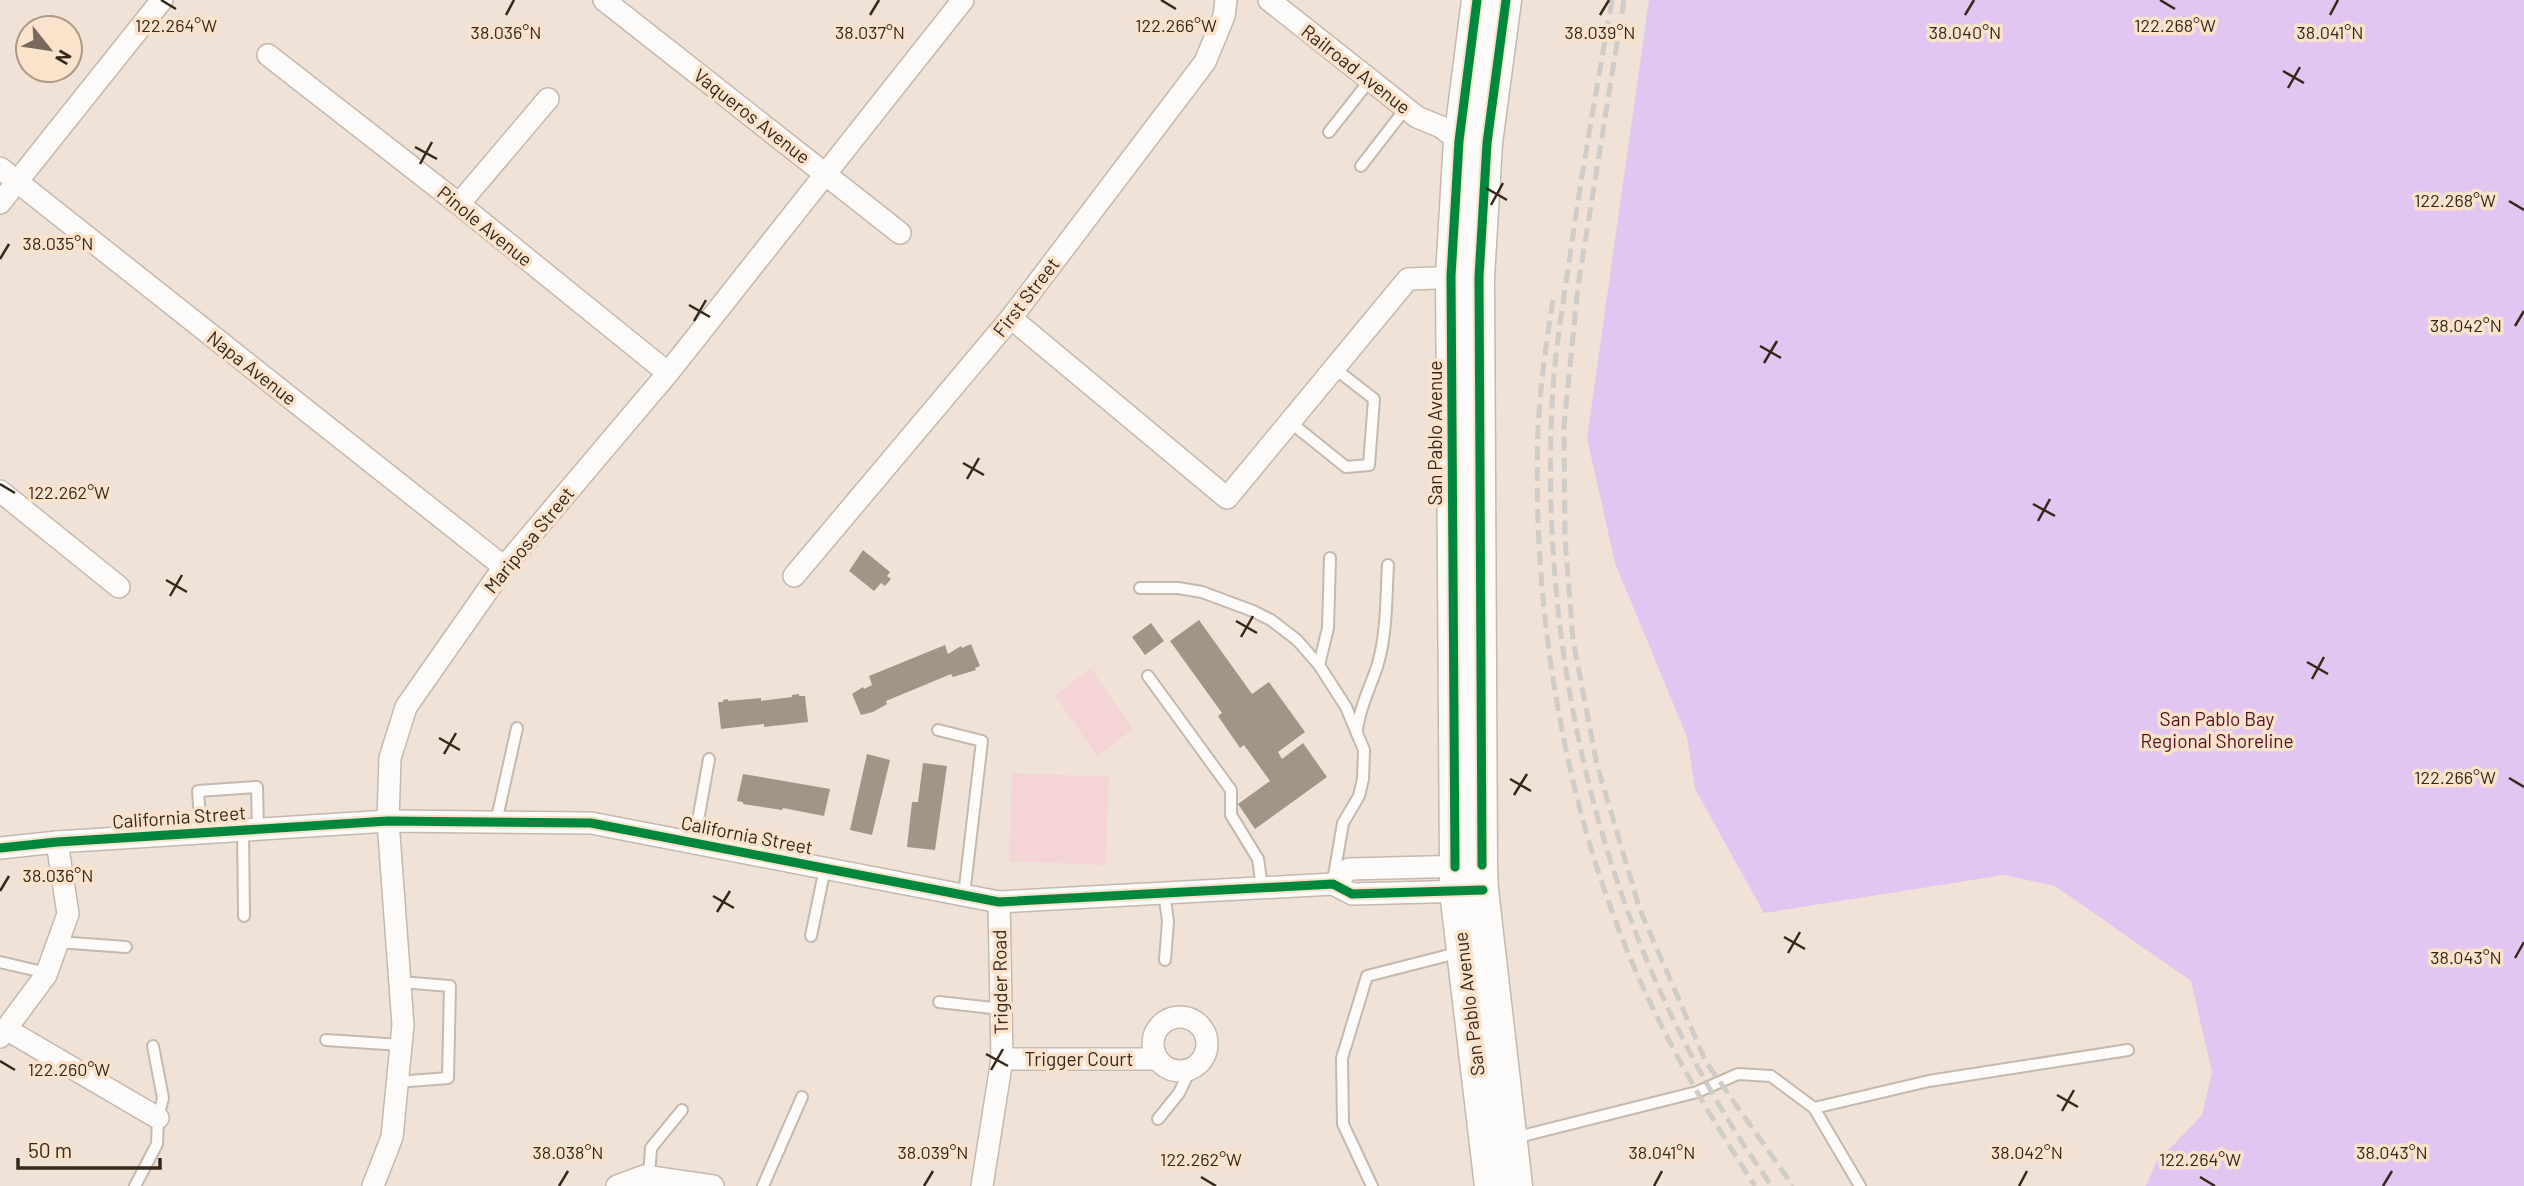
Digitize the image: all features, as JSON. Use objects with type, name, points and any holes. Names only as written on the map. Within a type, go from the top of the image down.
[{"type":"main road","name":"San Pablo Avenue","points":[[1477,0],[1473,142],[1465,277],[1469,878],[1463,951],[1498,1143],[1517,1186]]},
{"type":"main road","name":"San Pablo Avenue","points":[[1473,142],[1506,0]]},
{"type":"main road","name":"San Pablo Avenue","points":[[1469,878],[1498,1143],[1489,1186]]},
{"type":"street","points":[[0,203],[162,0]]},
{"type":"street","name":"Mariposa Street","points":[[373,1186],[391,1137],[403,1025],[388,821],[390,758],[406,707],[504,567],[668,373],[963,0]]},
{"type":"street","name":"First Street","points":[[794,576],[1011,318],[1205,62],[1224,16],[1226,0]]},
{"type":"street","name":"Railroad Avenue","points":[[1269,0],[1417,117],[1473,142]]},
{"type":"street","name":"Vaqueros Avenue","points":[[615,4],[900,233]]},
{"type":"street","name":"Pinole Avenue","points":[[268,55],[459,204],[668,373]]},
{"type":"street","points":[[459,204],[548,99]]},
{"type":"street","name":"Napa Avenue","points":[[0,168],[504,567]]},
{"type":"street","points":[[1011,318],[1227,498],[1408,279],[1465,277]]},
{"type":"street","points":[[0,491],[119,587]]},
{"type":"street","name":"California Street","points":[[0,848],[388,821],[591,823],[999,902],[1333,884],[1349,869],[1469,878]]},
{"type":"street","points":[[57,842],[68,914],[47,973],[3,1033],[158,1118]]},
{"type":"street","name":"Trigder Road","points":[[982,1186],[1002,1059],[999,902]]},
{"type":"street","name":"Trigger Court","points":[[1002,1059],[1156,1059],[1171,1071],[1190,1070],[1198,1066],[1207,1049],[1205,1032],[1192,1020],[1175,1017],[1160,1026],[1153,1042],[1156,1059]]},
{"type":"street","points":[[617,1186],[644,1176],[713,1186]]},
{"type":"lane","points":[[1329,132],[1370,80]]},
{"type":"lane","points":[[1361,166],[1406,108]]},
{"type":"lane","points":[[1290,422],[1346,467],[1369,465],[1374,399],[1334,368]]},
{"type":"lane","points":[[1319,665],[1328,628],[1330,558]]},
{"type":"lane","points":[[1357,729],[1359,714],[1382,644],[1388,565]]},
{"type":"lane","points":[[1140,588],[1178,588],[1202,592],[1253,611],[1271,620],[1297,640],[1319,665],[1346,707],[1364,750],[1363,779],[1359,796],[1343,823],[1333,884]]},
{"type":"lane","points":[[1148,676],[1231,790],[1231,815],[1258,859],[1262,887]]},
{"type":"lane","points":[[496,822],[517,728]]},
{"type":"lane","points":[[937,730],[982,741],[964,895]]},
{"type":"lane","points":[[694,843],[709,759]]},
{"type":"lane","points":[[201,834],[198,791],[257,787],[250,830],[244,916]]},
{"type":"lane","points":[[811,936],[825,868]]},
{"type":"lane","points":[[1164,892],[1168,921],[1165,960]]},
{"type":"lane","points":[[58,942],[126,947]]},
{"type":"lane","points":[[1371,1186],[1343,1124],[1342,1058],[1367,976],[1463,951]]},
{"type":"lane","points":[[0,962],[47,973]]},
{"type":"lane","points":[[397,1082],[448,1078],[450,986],[400,982]]},
{"type":"lane","points":[[939,1002],[1001,1009]]},
{"type":"lane","points":[[326,1040],[401,1045]]},
{"type":"lane","points":[[135,1186],[157,1144],[158,1118],[163,1098],[153,1045]]},
{"type":"lane","points":[[1814,1108],[1929,1081],[2128,1050]]},
{"type":"lane","points":[[1158,1119],[1179,1093],[1190,1070]]},
{"type":"lane","points":[[1498,1143],[1697,1092],[1738,1074],[1771,1076],[1814,1108],[1860,1186]]},
{"type":"lane","points":[[763,1186],[802,1097]]},
{"type":"lane","points":[[649,1177],[651,1148],[682,1110]]},
{"type":"shaded area","name":"San Pablo Bay Regional Shoreline","points":[[1649,0],[2524,0],[2524,1186],[2146,1186],[2156,1163],[2202,1115],[2212,1072],[2191,981],[2055,886],[2004,875],[1764,913],[1695,789],[1687,737],[1615,563],[1587,438]]},
{"type":"shaded area","points":[[1091,669],[1133,729],[1097,756],[1055,695]]},
{"type":"shaded area","points":[[1012,773],[1109,777],[1105,865],[1009,861]]},
{"type":"building","points":[[863,550],[890,572],[887,576],[891,579],[885,586],[881,583],[874,591],[849,571]]},
{"type":"building","points":[[1199,620],[1252,694],[1269,682],[1305,732],[1278,752],[1282,759],[1303,743],[1327,777],[1255,829],[1238,804],[1270,781],[1244,745],[1240,748],[1218,716],[1222,713],[1170,641]]},
{"type":"building","points":[[1151,623],[1164,641],[1145,655],[1132,637]]},
{"type":"building","points":[[971,644],[980,666],[975,668],[976,670],[953,677],[951,674],[886,701],[887,704],[873,712],[861,715],[852,694],[872,685],[869,676],[945,645],[948,654],[961,646],[962,648]]},
{"type":"building","points":[[799,694],[805,696],[808,722],[721,729],[718,702],[761,698],[761,701]]},
{"type":"building","points":[[867,754],[890,760],[872,835],[850,830]]},
{"type":"building","points":[[923,763],[947,766],[935,850],[907,847],[912,802],[918,802]]},
{"type":"building","points":[[743,774],[830,789],[824,816],[737,801]]},
{"type":"railway","points":[[1612,0],[1579,197],[1555,370],[1551,508],[1558,611],[1573,713],[1597,814],[1628,913],[1668,1008],[1716,1099],[1772,1186]]},
{"type":"railway","points":[[1624,0],[1578,286],[1564,426],[1565,538],[1573,640],[1597,765],[1640,910],[1706,1062],[1793,1186]]},
{"type":"railway","points":[[1553,300],[1540,398],[1537,494],[1546,622],[1566,751],[1600,876],[1634,968],[1681,1064],[1755,1186]]},
{"type":"cycle path","points":[[1455,867],[1451,276],[1459,141],[1477,0]]},
{"type":"cycle path","points":[[1482,865],[1479,277],[1487,143],[1506,0]]},
{"type":"cycle path","points":[[0,848],[388,821],[591,823],[999,902],[1333,884],[1352,894],[1483,890]]}]
